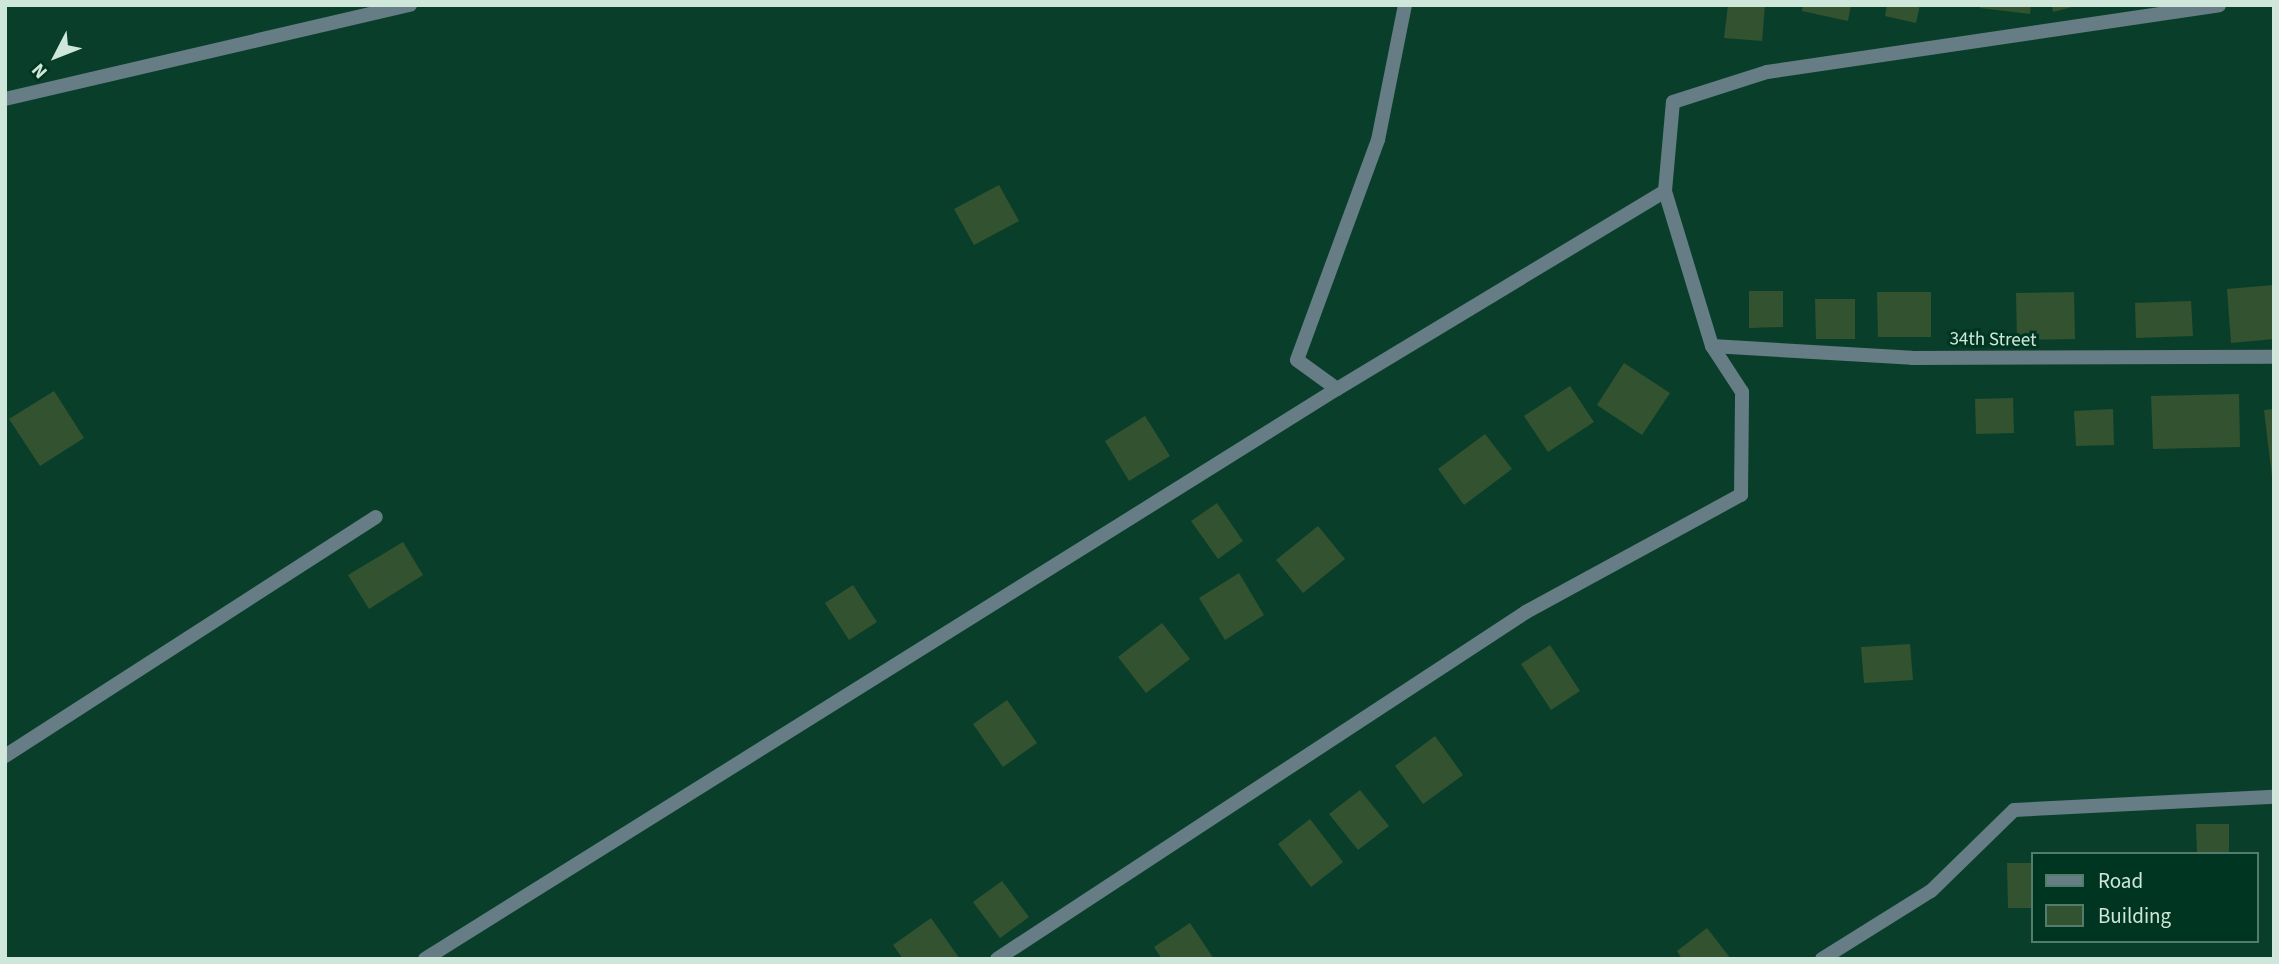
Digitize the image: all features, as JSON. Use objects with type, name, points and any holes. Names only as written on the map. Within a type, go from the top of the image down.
[{"type":"street","points":[[5,99],[410,5]]},
{"type":"street","points":[[1337,389],[1297,360],[1378,140],[1405,5]]},
{"type":"street","points":[[997,959],[1526,612],[1741,495],[1742,392],[1712,346],[1665,191],[1673,102],[1767,72],[2219,5]]},
{"type":"street","points":[[425,959],[1337,389],[1665,191]]},
{"type":"street","name":"34th Street","points":[[1712,346],[1912,358],[2274,357]]},
{"type":"street","points":[[5,756],[376,517]]},
{"type":"street","points":[[1822,959],[1931,891],[2014,810],[2274,797]]},
{"type":"building","points":[[1728,5],[1765,5],[1762,41],[1724,38]]},
{"type":"building","points":[[1803,5],[1851,5],[1848,21],[1802,11]]},
{"type":"building","points":[[1887,5],[1920,5],[1916,23],[1885,16]]},
{"type":"building","points":[[1981,5],[2031,5],[2030,14],[1980,8]]},
{"type":"building","points":[[2052,5],[2076,5],[2076,6],[2053,12]]},
{"type":"building","points":[[999,185],[1019,221],[974,245],[954,209]]},
{"type":"building","points":[[2274,285],[2274,339],[2231,343],[2227,289]]},
{"type":"building","points":[[1749,291],[1783,291],[1783,327],[1749,328]]},
{"type":"building","points":[[1877,292],[1931,292],[1931,337],[1878,337]]},
{"type":"building","points":[[2074,292],[2075,339],[2017,340],[2016,293]]},
{"type":"building","points":[[1815,299],[1855,299],[1855,339],[1816,339]]},
{"type":"building","points":[[2191,301],[2193,336],[2136,338],[2135,303]]},
{"type":"building","points":[[1624,363],[1670,393],[1642,435],[1597,405]]},
{"type":"building","points":[[1570,386],[1594,422],[1548,452],[1524,416]]},
{"type":"building","points":[[54,391],[84,438],[40,466],[9,419]]},
{"type":"building","points":[[2239,394],[2240,447],[2153,449],[2151,396]]},
{"type":"building","points":[[2013,398],[2014,433],[1976,434],[1975,399]]},
{"type":"building","points":[[2113,409],[2114,445],[2076,446],[2074,411]]},
{"type":"building","points":[[2274,409],[2274,476],[2272,476],[2264,410]]},
{"type":"building","points":[[1145,416],[1170,456],[1129,481],[1105,441]]},
{"type":"building","points":[[1485,434],[1512,469],[1464,505],[1438,469]]},
{"type":"building","points":[[1217,503],[1243,541],[1218,559],[1191,521]]},
{"type":"building","points":[[1318,526],[1345,559],[1303,593],[1276,560]]},
{"type":"building","points":[[403,542],[423,575],[369,609],[348,575]]},
{"type":"building","points":[[1239,573],[1264,615],[1225,640],[1199,598]]},
{"type":"building","points":[[853,585],[877,622],[849,640],[825,603]]},
{"type":"building","points":[[1162,623],[1190,659],[1146,693],[1118,657]]},
{"type":"building","points":[[1910,644],[1913,680],[1864,683],[1861,647]]},
{"type":"building","points":[[1550,645],[1580,691],[1551,710],[1521,664]]},
{"type":"building","points":[[1007,700],[1037,743],[1003,767],[973,724]]},
{"type":"building","points":[[1435,736],[1463,775],[1423,804],[1395,766]]},
{"type":"building","points":[[1360,790],[1389,826],[1358,850],[1329,814]]},
{"type":"building","points":[[1310,819],[1343,862],[1311,887],[1278,844]]},
{"type":"building","points":[[2196,824],[2229,824],[2229,852],[2197,852]]},
{"type":"building","points":[[2007,863],[2030,863],[2030,908],[2008,908]]},
{"type":"building","points":[[1002,881],[1029,917],[1000,938],[973,902]]},
{"type":"building","points":[[931,918],[960,959],[903,959],[893,945]]},
{"type":"building","points":[[1190,923],[1214,959],[1162,959],[1154,947]]},
{"type":"building","points":[[1707,928],[1731,959],[1682,959],[1677,951]]}]
